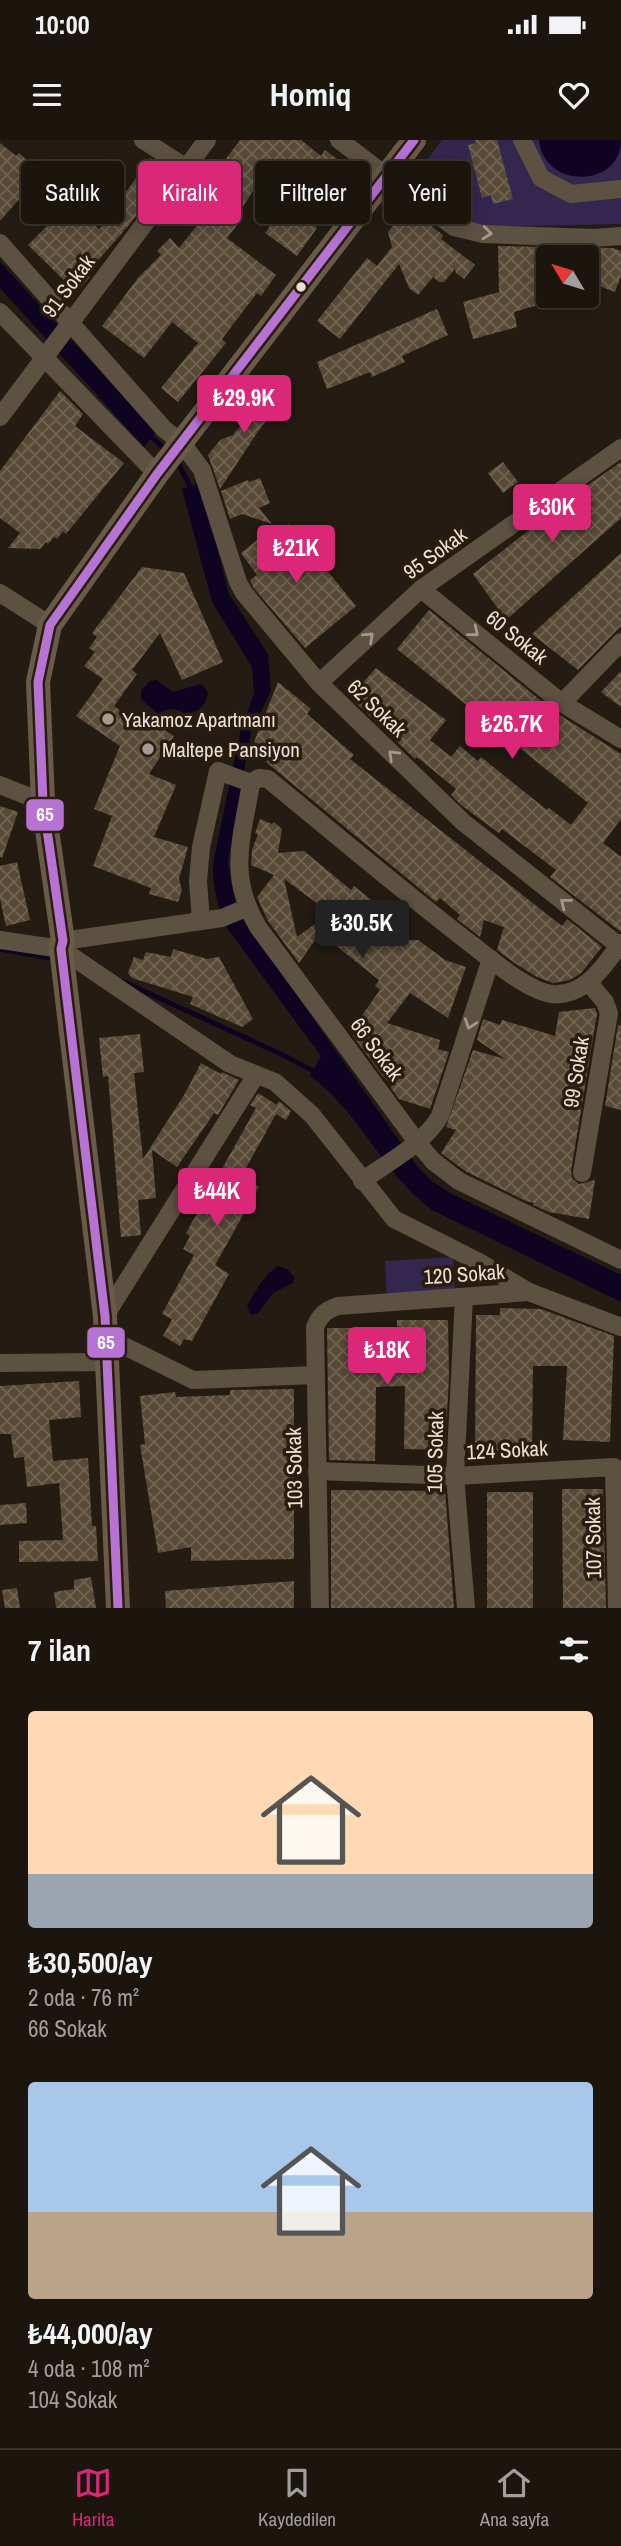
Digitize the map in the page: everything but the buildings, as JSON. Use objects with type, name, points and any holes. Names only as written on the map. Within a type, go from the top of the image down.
[{"type":"street","points":[[143,140],[176,161]]},
{"type":"street","name":"91 Sokak","points":[[190,161],[206,140]]},
{"type":"street","points":[[339,140],[384,175]]},
{"type":"street","points":[[398,161],[414,140]]},
{"type":"street","points":[[522,140],[541,178],[572,194],[621,189]]},
{"type":"street","points":[[118,1608],[105,1326],[43,802],[38,682],[50,625],[170,457],[384,180]]},
{"type":"street","name":"91 Sokak","points":[[0,417],[142,224]]},
{"type":"street","points":[[450,224],[483,234],[594,238],[621,236]]},
{"type":"street","points":[[0,243],[66,325],[164,429],[170,457]]},
{"type":"street","points":[[0,313],[170,457]]},
{"type":"street","name":"95 Sokak","points":[[319,683],[421,589],[621,448]]},
{"type":"street","name":"62 Sokak","points":[[170,457],[202,470],[238,582],[244,593],[319,683],[463,822],[620,944]]},
{"type":"street","name":"60 Sokak","points":[[421,589],[562,703],[621,739]]},
{"type":"street","points":[[0,593],[50,625]]},
{"type":"street","points":[[562,703],[621,642]]},
{"type":"street","points":[[201,921],[198,881],[201,847],[218,772],[248,780],[491,959],[524,982],[551,994],[563,993],[589,983],[620,944]]},
{"type":"street","name":"66 Sokak","points":[[248,780],[237,867],[243,909],[413,1144],[459,1181],[621,1260]]},
{"type":"street","points":[[0,785],[43,802]]},
{"type":"street","points":[[0,940],[62,945],[222,918],[243,909]]},
{"type":"street","points":[[62,945],[230,1064],[275,1082],[292,1095],[312,1115],[394,1219],[479,1262],[529,1292]]},
{"type":"street","points":[[362,1181],[434,1127],[440,1116],[491,959]]},
{"type":"street","name":"99 Sokak","points":[[582,1173],[609,1013],[605,1002],[589,983]]},
{"type":"street","points":[[105,1326],[256,1075]]},
{"type":"street","name":"120 Sokak","points":[[315,1327],[319,1317],[338,1306],[529,1292],[621,1328]]},
{"type":"street","name":"105 Sokak","points":[[464,1297],[454,1476],[466,1608]]},
{"type":"street","points":[[105,1326],[193,1380],[316,1375]]},
{"type":"street","name":"103 Sokak","points":[[315,1327],[320,1608]]},
{"type":"street","points":[[0,1363],[106,1362]]},
{"type":"street","name":"124 Sokak","points":[[317,1471],[454,1476],[614,1467]]},
{"type":"street","name":"107 Sokak","points":[[614,1467],[617,1608]]},
{"type":"shaded area","points":[[442,140],[621,140],[621,224],[470,227],[466,224],[471,224],[471,161],[426,161]]},
{"type":"shaded area","points":[[539,140],[621,140],[618,156],[609,167],[582,177],[567,175],[554,168],[544,156]]},
{"type":"shaded area","points":[[0,262],[156,432],[144,447],[0,288]]},
{"type":"shaded area","points":[[200,483],[229,594],[268,654],[271,691],[251,732],[228,862],[233,892],[243,919],[417,1166],[433,1182],[452,1194],[621,1275],[621,1302],[432,1210],[414,1195],[343,1107],[310,1076],[321,1056],[227,928],[216,896],[213,864],[240,733],[254,693],[252,667],[212,602],[182,489]]},
{"type":"shaded area","points":[[157,680],[173,692],[201,684],[208,692],[206,701],[199,709],[187,715],[173,709],[158,714],[141,699],[141,690],[150,681]]},
{"type":"shaded area","points":[[453,1257],[455,1294],[387,1298],[385,1261]]},
{"type":"shaded area","points":[[278,1266],[287,1269],[295,1278],[293,1283],[273,1293],[258,1313],[251,1315],[247,1306],[264,1279]]},
{"type":"waterway","points":[[149,434],[167,452]]},
{"type":"waterway","points":[[177,461],[193,492]]},
{"type":"waterway","points":[[0,949],[55,959]]},
{"type":"waterway","points":[[122,981],[319,1074]]},
{"type":"transit line","name":"65","points":[[118,1608],[105,1316],[61,949],[63,941],[43,802],[38,682],[50,625],[157,474],[414,140]]},
{"type":"place","name":"Yakamoz Apartmanı","points":[[108,719]]},
{"type":"place","name":"Maltepe Pansiyon","points":[[148,749]]}]
